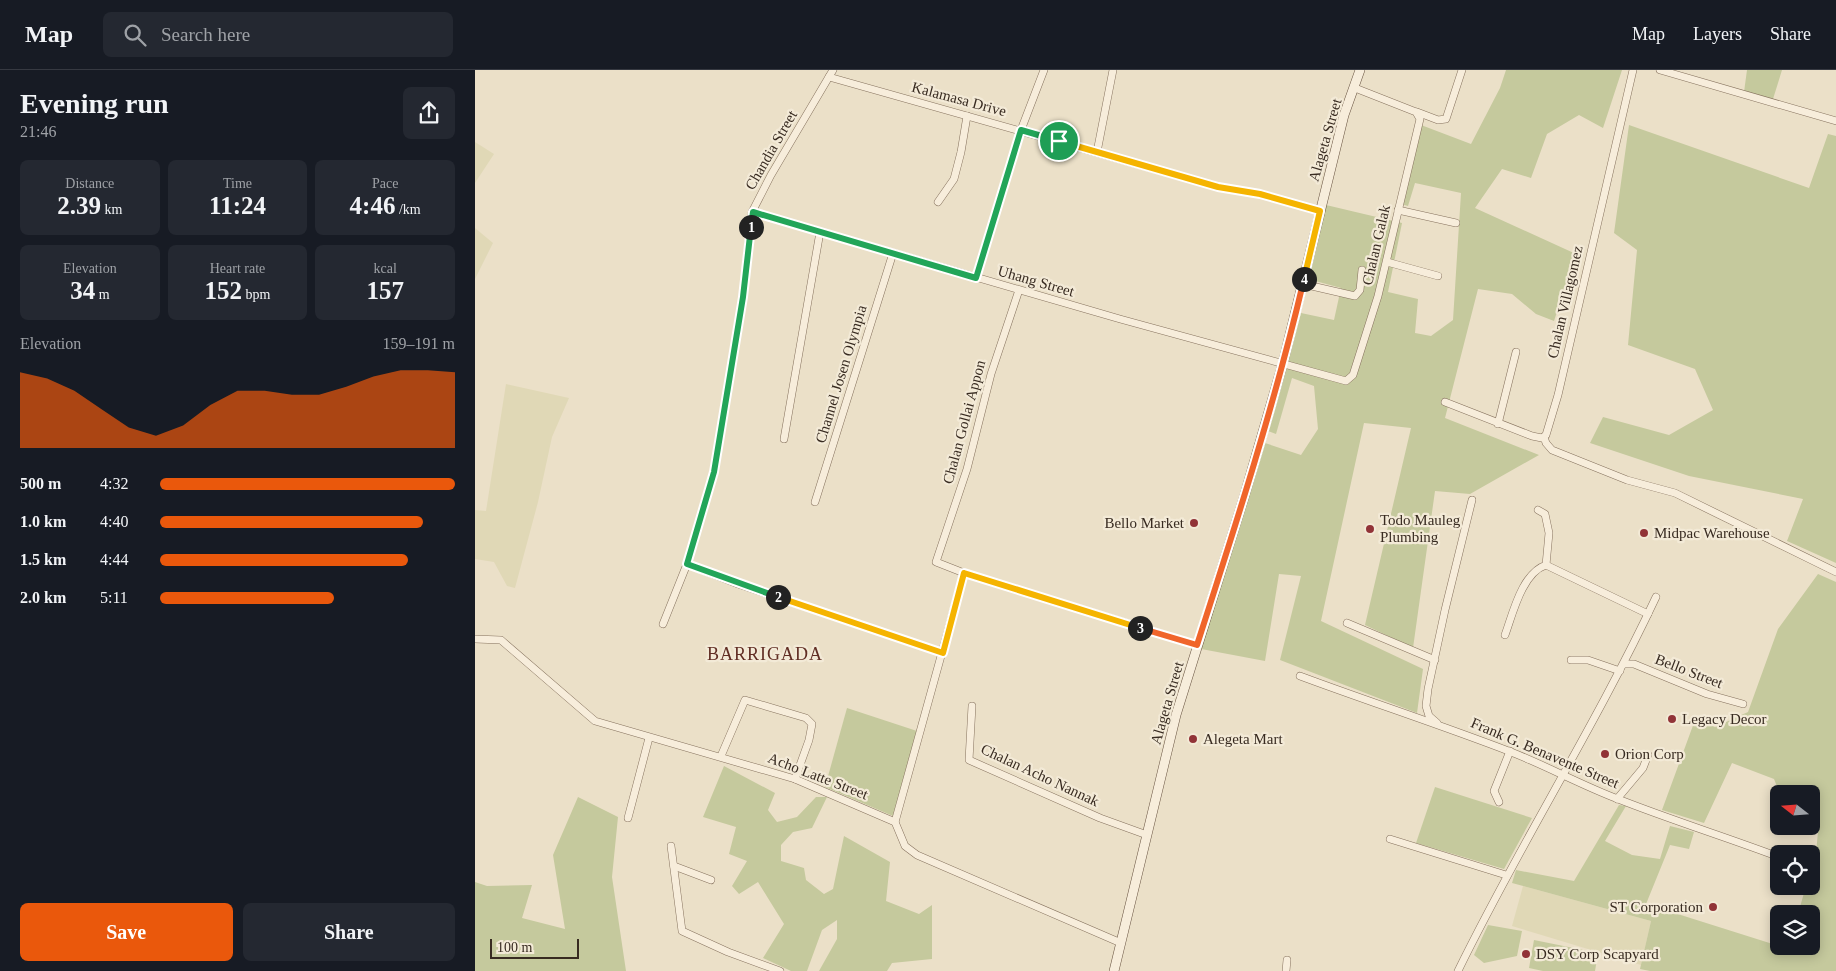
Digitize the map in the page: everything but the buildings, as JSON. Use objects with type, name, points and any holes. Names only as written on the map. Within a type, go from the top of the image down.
[{"type":"main road","name":"Alageta Street","points":[[1113,971],[1174,722],[1245,494],[1283,362],[1344,115],[1360,70]]},
{"type":"street","points":[[976,278],[1021,130],[1044,70]]},
{"type":"street","points":[[1097,152],[1113,70]]},
{"type":"street","points":[[1355,88],[1437,120],[1446,119],[1462,70]]},
{"type":"street","name":"Chalan Villagomez","points":[[1544,437],[1558,395],[1633,70]]},
{"type":"street","points":[[1660,70],[1836,121]]},
{"type":"street","name":"Kalamasa Drive","points":[[831,73],[967,116],[1218,187],[1260,194],[1320,211]]},
{"type":"street","name":"Chandia Street","points":[[663,624],[687,564],[714,472],[743,297],[753,212],[771,175],[831,73]]},
{"type":"street","name":"Chalan Galak","points":[[1283,362],[1341,381],[1349,380],[1353,375],[1364,344],[1387,262],[1420,119],[1416,112]]},
{"type":"street","points":[[938,202],[953,179],[961,152],[967,116]]},
{"type":"street","points":[[1398,210],[1456,223]]},
{"type":"street","name":"Uhang Street","points":[[753,212],[976,278],[1283,362]]},
{"type":"street","points":[[784,439],[820,232]]},
{"type":"street","name":"Channel Josen Olympia","points":[[815,502],[893,253]]},
{"type":"street","points":[[1387,262],[1439,276]]},
{"type":"street","points":[[1303,284],[1355,296],[1360,290],[1362,270]]},
{"type":"street","name":"Chalan Gollai Appon","points":[[964,573],[936,562],[967,470],[994,366],[1019,290]]},
{"type":"street","points":[[1498,424],[1516,352]]},
{"type":"street","points":[[1445,402],[1498,424],[1533,436],[1544,437],[1552,450],[1627,480],[1675,493],[1836,572]]},
{"type":"street","points":[[1439,725],[1429,716],[1426,706],[1445,610],[1472,500]]},
{"type":"street","points":[[1538,510],[1545,514],[1549,523],[1546,564]]},
{"type":"street","points":[[687,564],[943,653]]},
{"type":"street","points":[[1546,564],[1648,614]]},
{"type":"street","points":[[1505,635],[1527,582],[1535,570],[1546,564]]},
{"type":"street","points":[[1121,943],[917,855],[905,846],[895,822],[964,573],[1197,645]]},
{"type":"street","points":[[1458,971],[1506,875],[1539,820],[1624,664],[1656,597]]},
{"type":"street","points":[[1347,624],[1435,660]]},
{"type":"street","name":"Acho Latte Street","points":[[475,640],[501,640],[595,721],[795,779],[895,822]]},
{"type":"street","points":[[1571,660],[1588,660],[1620,671]]},
{"type":"street","name":"Bello Street","points":[[1624,664],[1634,664],[1707,694],[1743,704]]},
{"type":"street","name":"Frank G. Benavente Street","points":[[1300,676],[1510,751],[1617,799],[1716,832],[1770,853]]},
{"type":"street","points":[[721,756],[745,700],[806,718],[812,724],[809,740],[795,779]]},
{"type":"street","name":"Chalan Acho Nannak","points":[[972,706],[969,760],[1100,818],[1147,835]]},
{"type":"street","points":[[627,818],[649,738]]},
{"type":"street","points":[[1499,802],[1494,791],[1510,751]]},
{"type":"street","points":[[1617,799],[1643,768],[1648,755]]},
{"type":"street","points":[[1390,839],[1506,875]]},
{"type":"street","points":[[671,846],[682,930],[728,952],[780,971]]},
{"type":"street","points":[[674,866],[711,880]]},
{"type":"street","points":[[1286,971],[1287,960]]},
{"type":"shaded area","points":[[475,142],[494,154],[475,183]]},
{"type":"shaded area","points":[[475,228],[493,243],[475,279]]},
{"type":"shaded area","points":[[506,384],[569,398],[552,437],[538,502],[515,588],[507,586],[494,562],[475,559],[475,510],[486,511]]},
{"type":"shaded area","points":[[1523,886],[1651,921],[1641,965],[1512,926]]},
{"type":"green space","points":[[1506,70],[1622,70],[1603,128],[1579,115],[1547,134],[1531,178],[1502,169],[1475,208],[1576,254],[1554,321],[1536,314],[1512,294],[1478,289],[1445,418],[1539,455],[1470,494],[1435,491],[1413,648],[1365,625],[1411,428],[1364,423],[1321,621],[1423,669],[1417,713],[1280,660],[1301,576],[1279,574],[1265,661],[1196,648],[1262,442],[1301,455],[1318,429],[1314,386],[1292,378],[1276,434],[1268,431],[1301,313],[1334,320],[1341,288],[1308,279],[1326,205],[1402,223],[1388,292],[1418,299],[1415,333],[1431,336],[1453,320],[1461,193],[1415,183],[1408,206],[1401,204],[1421,125],[1471,144],[1500,88]]},
{"type":"green space","points":[[1747,70],[1782,70],[1773,99],[1744,92]]},
{"type":"green space","points":[[1629,125],[1809,188],[1828,134],[1836,136],[1836,563],[1787,541],[1803,499],[1689,476],[1590,443],[1603,417],[1669,435],[1713,410],[1695,369],[1628,345],[1637,250],[1614,233]]},
{"type":"green space","points":[[1818,574],[1836,582],[1836,971],[1650,971],[1640,969],[1651,921],[1512,883],[1516,870],[1574,881],[1619,805],[1626,806],[1605,841],[1632,855],[1660,859],[1670,826],[1694,832],[1689,849],[1670,845],[1646,904],[1770,943],[1770,955],[1820,955],[1820,905],[1801,905],[1803,895],[1820,895],[1820,845],[1817,845],[1818,835],[1820,835],[1820,785],[1776,785],[1774,779],[1732,763],[1704,823],[1662,810],[1695,720],[1715,727],[1748,712],[1778,629]]},
{"type":"green space","points":[[847,708],[917,731],[893,816],[825,787]]},
{"type":"green space","points":[[724,766],[775,793],[768,810],[777,822],[797,817],[816,797],[827,797],[812,828],[793,832],[781,845],[781,861],[804,868],[806,880],[824,894],[833,889],[844,836],[890,862],[886,901],[919,914],[932,905],[932,959],[892,963],[887,971],[819,971],[837,939],[837,920],[822,930],[807,971],[791,971],[763,958],[784,924],[758,882],[739,894],[732,886],[747,861],[729,854],[736,827],[703,817]]},
{"type":"green space","points":[[1435,787],[1532,818],[1504,869],[1416,843]]},
{"type":"green space","points":[[578,797],[618,817],[612,877],[626,971],[475,971],[475,882],[487,886],[532,885],[522,918],[565,929],[553,855]]},
{"type":"green space","points":[[1488,925],[1522,931],[1517,956],[1484,963],[1474,955]]},
{"type":"green space","points":[[1534,940],[1598,953],[1595,971],[1543,971],[1529,968]]},
{"type":"place","name":"Bello Market","points":[[1194,523]]},
{"type":"place","name":"Todo Mauleg Plumbing","points":[[1370,529]]},
{"type":"place","name":"Midpac Warehouse","points":[[1644,533]]},
{"type":"place","name":"Legacy Decor","points":[[1672,719]]},
{"type":"place","name":"Alegeta Mart","points":[[1193,739]]},
{"type":"place","name":"Orion Corp","points":[[1605,754]]},
{"type":"place","name":"ST Corporation","points":[[1713,907]]},
{"type":"place","name":"DSY Corp Scapyard","points":[[1526,954]]},
{"type":"district","name":"BARRIGADA","points":[[765,654]]},
{"type":"route","points":[[1021,130],[1059,141],[1218,187],[1260,194],[1320,211],[1283,362],[1245,494],[1197,645],[964,573],[943,653],[712,575],[687,564],[714,472],[743,297],[753,212],[976,278],[1021,130]]}]
